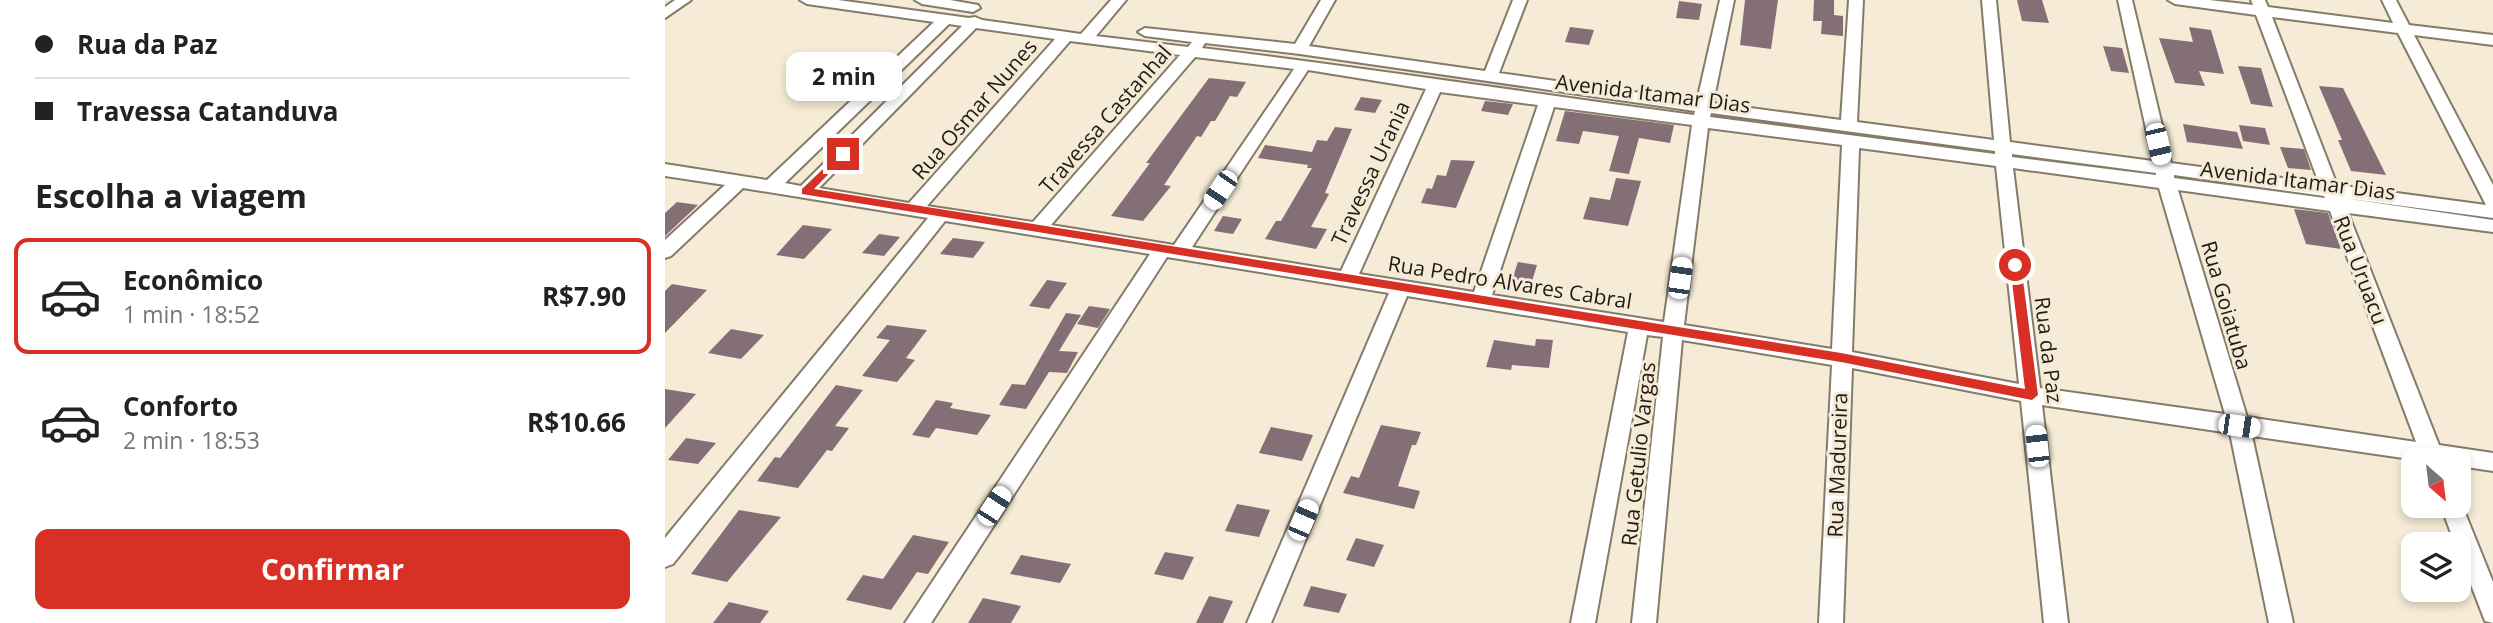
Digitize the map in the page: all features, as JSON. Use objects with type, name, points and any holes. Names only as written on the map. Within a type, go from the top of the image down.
[{"type":"street","points":[[665,14],[684,0]]},
{"type":"street","name":"Avenida Itamar Dias","points":[[807,0],[1067,35],[1090,33]]},
{"type":"street","name":"Avenida Itamar Dias","points":[[922,0],[1090,33],[1490,77],[1702,114]]},
{"type":"street","points":[[1090,33],[1119,0]]},
{"type":"street","points":[[917,623],[1302,57],[1328,0]]},
{"type":"street","points":[[1490,77],[1520,0]]},
{"type":"street","name":"Rua Getulio Vargas","points":[[1644,623],[1673,331],[1702,114],[1727,0]]},
{"type":"street","name":"Rua Madureira","points":[[1831,623],[1856,0]]},
{"type":"street","name":"Rua da Paz","points":[[1989,0],[2001,154],[2032,395],[2056,623]]},
{"type":"street","name":"Rua Goiatuba","points":[[2125,0],[2166,176],[2239,426],[2281,623]]},
{"type":"street","points":[[2175,0],[2260,6],[2493,40]]},
{"type":"street","points":[[2389,0],[2493,202]]},
{"type":"street","name":"Rua Uruacu","points":[[2260,6],[2430,448]]},
{"type":"street","points":[[771,187],[947,18]]},
{"type":"street","points":[[805,192],[975,21]]},
{"type":"street","name":"Rua Osmar Nunes","points":[[913,210],[1067,35]]},
{"type":"street","name":"Travessa Castanhal","points":[[1038,228],[1198,44]]},
{"type":"street","name":"Avenida Itamar Dias","points":[[1302,57],[1435,86],[1548,100],[1702,114],[1850,133],[2333,198],[2493,226]]},
{"type":"street","name":"Travessa Urania","points":[[1347,279],[1435,86]]},
{"type":"street","points":[[1481,300],[1548,100]]},
{"type":"street","name":"Rua Pedro Alvares Cabral","points":[[665,170],[1841,358],[2032,395],[2401,451]]},
{"type":"street","points":[[665,251],[739,182]]},
{"type":"street","name":"Avenida Itamar Dias","points":[[2333,198],[2493,212]]},
{"type":"street","points":[[665,556],[941,214]]},
{"type":"street","points":[[1259,623],[1401,288]]},
{"type":"street","points":[[1583,623],[1639,326]]},
{"type":"street","name":"Rua Pedro Alvares Cabral","points":[[2471,460],[2493,462]]},
{"type":"street","points":[[2457,518],[2493,612]]},
{"type":"building","points":[[1745,0],[1778,0],[1771,49],[1740,45]]},
{"type":"building","points":[[1814,0],[1834,0],[1834,15],[1843,16],[1843,36],[1821,34],[1822,21],[1813,21]]},
{"type":"building","points":[[2017,0],[2042,0],[2049,23],[2022,21]]},
{"type":"building","points":[[1679,1],[1702,4],[1699,20],[1676,18]]},
{"type":"building","points":[[1570,27],[1594,30],[1589,45],[1565,42]]},
{"type":"building","points":[[2189,27],[2211,30],[2224,74],[2199,71],[2205,86],[2175,83],[2159,38],[2193,42]]},
{"type":"building","points":[[2103,46],[2122,48],[2129,73],[2111,71]]},
{"type":"building","points":[[2238,66],[2261,68],[2273,107],[2251,104]]},
{"type":"building","points":[[1209,78],[1246,82],[1237,97],[1230,96],[1215,121],[1211,121],[1201,137],[1197,136],[1164,185],[1171,186],[1143,221],[1111,216],[1150,163],[1146,163]]},
{"type":"building","points":[[2319,86],[2343,88],[2386,175],[2351,171],[2338,140],[2342,140]]},
{"type":"building","points":[[1361,97],[1382,100],[1375,113],[1354,110]]},
{"type":"building","points":[[1485,101],[1513,104],[1508,115],[1481,111]]},
{"type":"building","points":[[1565,111],[1674,125],[1670,143],[1639,138],[1629,174],[1609,171],[1619,136],[1583,131],[1579,144],[1556,141]]},
{"type":"building","points":[[2183,124],[2237,132],[2243,149],[2187,142]]},
{"type":"building","points":[[2239,125],[2265,128],[2270,145],[2243,141]]},
{"type":"building","points":[[1335,127],[1352,129],[1325,193],[1329,194],[1311,227],[1327,229],[1316,249],[1265,239],[1276,221],[1281,221],[1312,168],[1307,168],[1308,165],[1258,158],[1265,145],[1312,152],[1317,140],[1327,141]]},
{"type":"building","points":[[2280,147],[2304,149],[2311,170],[2288,168]]},
{"type":"building","points":[[1451,160],[1475,161],[1456,208],[1421,203],[1427,188],[1432,189],[1437,175],[1446,176]]},
{"type":"building","points":[[1616,178],[1641,181],[1628,226],[1583,219],[1590,197],[1610,200]]},
{"type":"building","points":[[677,202],[698,205],[665,236],[665,213]]},
{"type":"building","points":[[2294,209],[2328,213],[2341,249],[2306,244]]},
{"type":"building","points":[[1223,216],[1242,219],[1233,234],[1214,231]]},
{"type":"building","points":[[803,225],[832,229],[804,259],[776,255]]},
{"type":"building","points":[[879,234],[900,237],[884,256],[862,253]]},
{"type":"building","points":[[953,238],[985,242],[973,258],[940,254]]},
{"type":"building","points":[[1518,262],[1537,265],[1529,291],[1509,288]]},
{"type":"building","points":[[1047,280],[1067,283],[1049,309],[1029,306]]},
{"type":"building","points":[[672,284],[707,290],[665,333],[665,291]]},
{"type":"building","points":[[1089,306],[1110,309],[1098,328],[1077,324]]},
{"type":"building","points":[[1066,313],[1081,315],[1059,351],[1078,352],[1067,373],[1049,372],[1026,409],[999,405],[1012,384],[1025,385]]},
{"type":"building","points":[[887,325],[927,330],[906,358],[915,360],[897,382],[862,376],[890,340],[876,338]]},
{"type":"building","points":[[731,329],[764,335],[741,359],[708,353]]},
{"type":"building","points":[[1536,339],[1553,340],[1549,368],[1512,365],[1511,370],[1486,367],[1494,340],[1535,346]]},
{"type":"building","points":[[836,385],[863,390],[835,426],[849,428],[832,451],[827,450],[798,488],[757,481],[775,457],[780,458]]},
{"type":"building","points":[[665,389],[696,394],[665,428]]},
{"type":"building","points":[[936,400],[953,403],[950,408],[991,415],[977,435],[936,428],[929,438],[912,435]]},
{"type":"building","points":[[1381,425],[1421,432],[1416,445],[1412,445],[1398,486],[1420,491],[1414,509],[1343,493],[1351,476],[1359,478]]},
{"type":"building","points":[[1271,427],[1313,435],[1302,461],[1259,453]]},
{"type":"building","points":[[686,438],[716,443],[698,464],[668,460]]},
{"type":"building","points":[[1237,504],[1270,510],[1259,537],[1225,531]]},
{"type":"building","points":[[739,510],[781,517],[727,582],[691,574]]},
{"type":"building","points":[[913,535],[949,542],[928,574],[917,572],[891,610],[846,600],[863,575],[883,579]]},
{"type":"building","points":[[1356,538],[1384,545],[1374,567],[1346,560]]},
{"type":"building","points":[[1165,552],[1194,557],[1183,580],[1154,574]]},
{"type":"building","points":[[1021,555],[1071,564],[1060,583],[1010,574]]},
{"type":"building","points":[[1311,586],[1347,594],[1339,613],[1303,606]]},
{"type":"building","points":[[1209,596],[1233,601],[1223,623],[1196,623]]},
{"type":"building","points":[[983,598],[1021,606],[1011,623],[968,623]]},
{"type":"building","points":[[729,602],[769,611],[760,623],[713,623]]},
{"type":"route","points":[[843,154],[805,192],[1841,358],[2032,395],[2015,265]]}]
